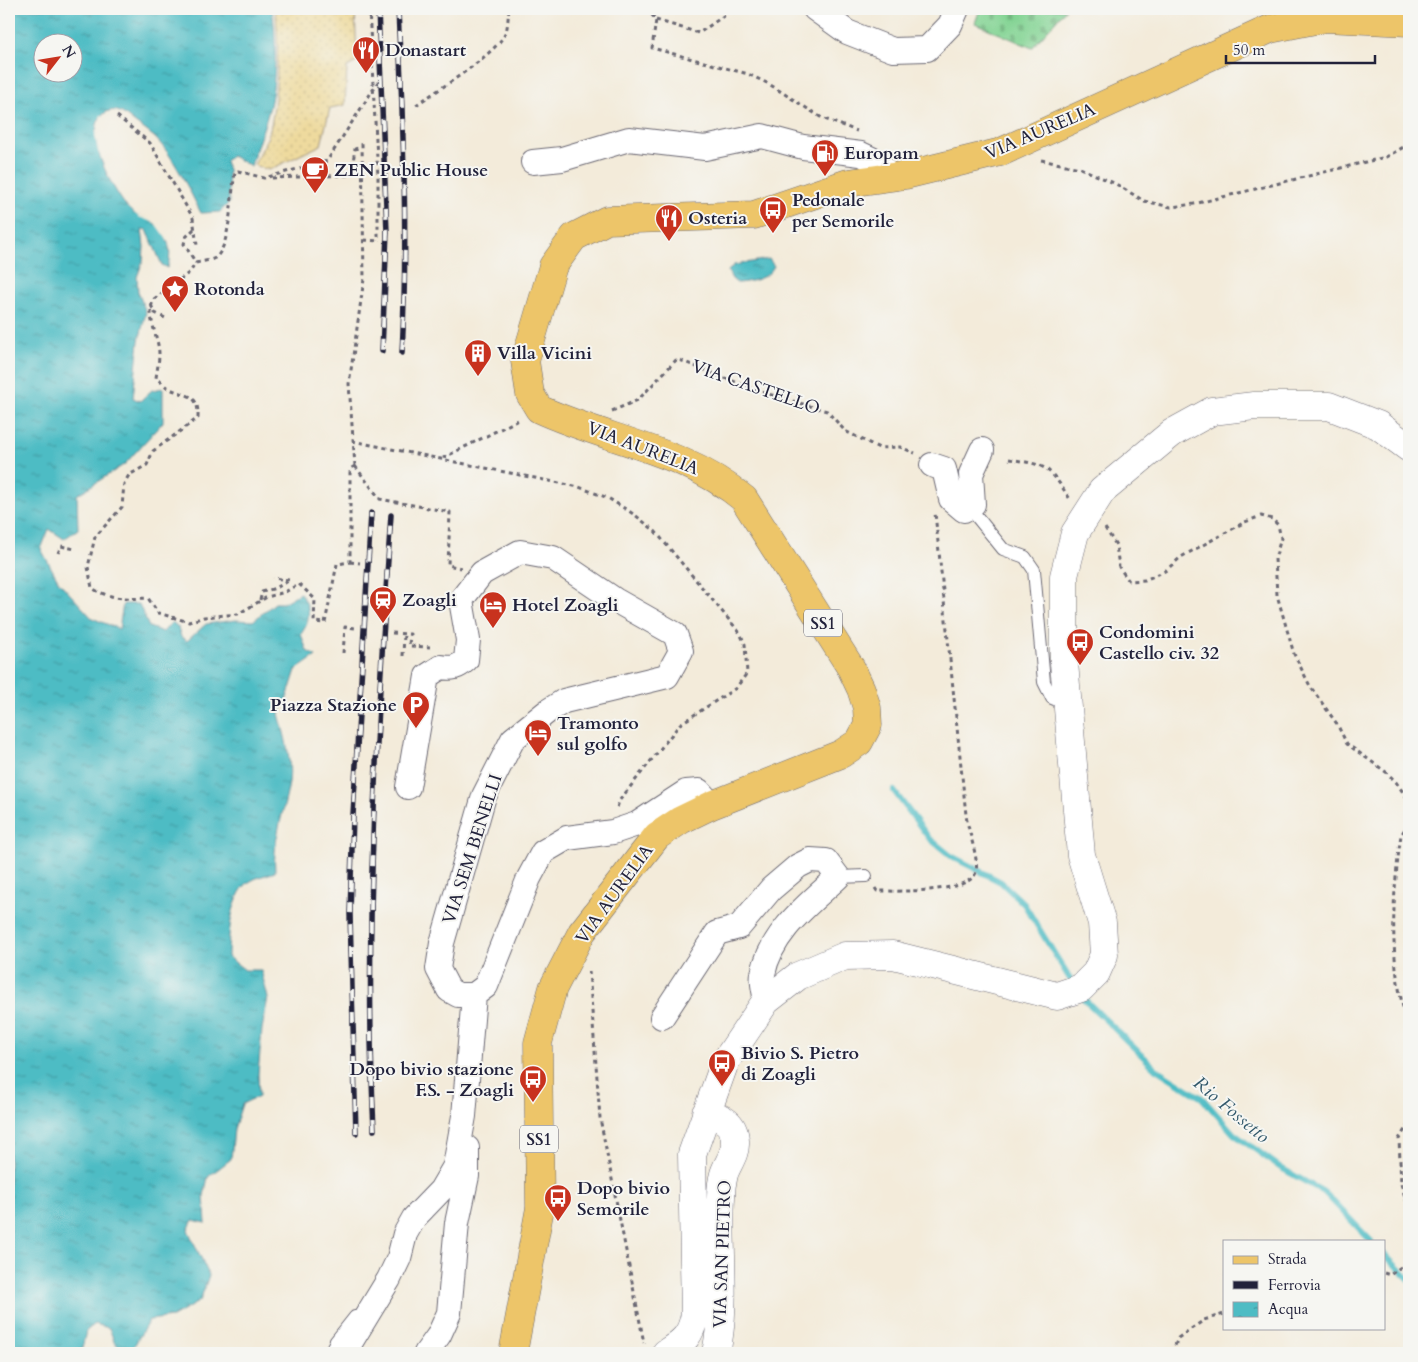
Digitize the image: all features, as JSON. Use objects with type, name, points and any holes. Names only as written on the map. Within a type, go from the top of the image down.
[{"type":"main road","name":"VIA AURELIA","points":[[513,1353],[540,1208],[538,1043],[553,988],[582,932],[657,836],[681,820],[712,805],[841,754],[859,742],[868,725],[861,689],[851,668],[744,498],[725,483],[695,468],[539,409],[530,394],[525,361],[553,266],[574,237],[607,220],[754,215],[848,183],[891,177],[1001,152],[1270,29],[1325,18],[1409,22]]},
{"type":"street","points":[[815,9],[847,32],[893,50],[926,49],[950,26],[957,9]]},
{"type":"street","points":[[533,162],[562,159],[629,139],[680,143],[705,148],[762,136],[803,147],[861,154],[878,162],[891,177]]},
{"type":"street","points":[[655,1349],[682,1342],[692,1330],[694,1322],[692,1154],[725,1062],[766,1001],[798,976],[845,956],[855,955],[893,954],[1057,996],[1072,991],[1096,973],[1104,955],[1104,947],[1102,923],[1081,855],[1064,663],[1064,576],[1076,533],[1102,491],[1172,433],[1212,411],[1254,406],[1329,406],[1378,425],[1409,448]]},
{"type":"street","points":[[932,465],[944,469],[951,499],[964,510],[973,504],[971,474],[982,450]]},
{"type":"street","name":"VIA SEM BENELLI","points":[[474,995],[458,995],[449,990],[438,969],[442,943],[484,796],[513,739],[548,710],[564,701],[667,676],[681,651],[675,634],[615,600],[553,558],[520,552],[482,573]]},
{"type":"street","points":[[408,787],[427,676],[441,667],[451,669],[459,667],[466,660],[467,649],[461,600],[482,573]]},
{"type":"street","points":[[344,1353],[367,1317],[399,1258],[405,1234],[414,1218],[441,1190],[455,1166],[463,1122],[474,995],[486,986],[529,878],[543,852],[567,838],[613,832],[637,824],[686,792],[699,791],[712,805]]},
{"type":"street","points":[[662,1017],[717,933],[739,927],[786,874],[810,860],[826,860],[838,877],[808,904],[782,932],[768,957],[762,976],[766,1001]]},
{"type":"street","name":"VIA SAN PIETRO","points":[[706,1113],[721,1116],[731,1125],[736,1142],[732,1159],[724,1174],[721,1197],[721,1330],[716,1353]]},
{"type":"street","points":[[426,1353],[439,1336],[449,1313],[457,1223],[467,1176],[468,1152],[463,1122]]},
{"type":"lane","points":[[968,507],[1003,549],[1025,557],[1034,570],[1044,682],[1052,698],[1067,704]]},
{"type":"lane","points":[[838,877],[866,876]]},
{"type":"lane","points":[[330,1353],[351,1320],[358,1315],[367,1317]]},
{"type":"path","points":[[364,240],[378,241],[378,177],[369,9]]},
{"type":"path","points":[[416,105],[475,63],[500,42],[506,31],[509,9]]},
{"type":"path","points":[[638,9],[648,9],[656,20],[699,33],[725,15],[729,9]]},
{"type":"path","points":[[656,20],[652,48],[748,74],[769,84],[822,118],[851,127],[864,135]]},
{"type":"path","points":[[264,178],[327,161],[378,82]]},
{"type":"path","points":[[117,116],[150,143],[193,218],[197,246]]},
{"type":"path","points":[[362,142],[364,240],[362,295],[349,384],[354,466],[380,500],[450,512],[448,565],[482,573]]},
{"type":"path","points":[[1040,160],[1080,168],[1116,184],[1144,201],[1171,207],[1194,204],[1386,157],[1409,144]]},
{"type":"path","points":[[360,563],[337,564],[325,623],[314,622],[316,599],[299,584],[260,601],[238,614],[204,617],[189,622],[158,613],[148,598],[131,599],[103,595],[92,588],[88,567],[95,537],[122,508],[124,484],[129,475],[147,465],[153,452],[198,418],[198,407],[192,397],[168,388],[156,378],[159,353],[157,335],[151,318],[151,305],[154,299],[190,272],[196,263],[214,259],[224,247],[233,206],[232,188],[235,173],[238,171],[251,173],[264,178],[352,175],[355,149],[362,148]]},
{"type":"path","points":[[194,229],[186,237],[184,244],[196,263]]},
{"type":"path","points":[[151,305],[156,313],[165,318]]},
{"type":"path","name":"VIA CASTELLO","points":[[614,417],[609,412],[638,400],[677,359],[758,391],[827,411],[845,431],[879,448],[900,447],[932,465]]},
{"type":"path","points":[[352,441],[442,458],[539,409]]},
{"type":"path","points":[[1008,459],[1040,464],[1055,477],[1086,517],[1102,525],[1116,545],[1119,568],[1129,580],[1145,580],[1165,571],[1181,557],[1245,522],[1261,516],[1272,519],[1278,525],[1281,538],[1274,559],[1277,595],[1294,654],[1310,686],[1337,724],[1347,744],[1386,772],[1396,782],[1409,801]]},
{"type":"path","points":[[350,562],[350,469],[354,466]]},
{"type":"path","points":[[866,876],[877,891],[905,891],[944,888],[968,883],[975,874],[977,862],[968,833],[935,508]]},
{"type":"path","points":[[58,553],[61,546],[75,550]]},
{"type":"path","points":[[260,601],[262,592],[276,588],[290,580],[273,578]]},
{"type":"path","points":[[343,653],[345,627],[356,628]]},
{"type":"path","points":[[392,633],[410,634],[409,646],[467,649]]},
{"type":"path","points":[[403,656],[404,633]]},
{"type":"path","points":[[1409,823],[1401,835],[1393,925],[1400,1001],[1409,1027]]},
{"type":"path","points":[[589,973],[600,1118],[655,1349]]},
{"type":"path","points":[[1409,1123],[1399,1139],[1401,1184],[1409,1209]]},
{"type":"path","points":[[1386,1274],[1390,1275],[1409,1261]]},
{"type":"path","points":[[1172,1353],[1178,1338],[1204,1320],[1223,1314]]},
{"type":"sand","points":[[275,9],[355,9],[357,62],[347,67],[345,105],[330,108],[321,145],[269,170],[254,165],[268,137],[272,121],[276,89],[277,53]]},
{"type":"green space","points":[[980,9],[1066,9],[1032,48],[975,23]]},
{"type":"water","points":[[9,9],[272,9],[275,32],[275,58],[274,83],[270,106],[251,166],[232,156],[225,161],[228,170],[229,203],[220,212],[201,213],[164,148],[153,136],[124,114],[113,110],[109,111],[99,119],[96,127],[99,152],[108,177],[117,192],[129,209],[155,223],[160,228],[167,238],[170,250],[167,268],[162,265],[147,230],[142,229],[143,261],[137,277],[138,292],[146,312],[139,341],[133,398],[140,401],[152,390],[163,388],[163,422],[125,464],[77,495],[78,529],[64,539],[49,529],[41,549],[59,582],[92,618],[119,629],[123,604],[139,604],[149,627],[163,632],[172,622],[178,627],[181,637],[187,641],[206,624],[236,620],[253,621],[275,603],[283,603],[300,593],[308,608],[307,624],[301,634],[307,651],[316,656],[296,670],[287,698],[279,714],[287,748],[290,774],[275,849],[275,872],[252,880],[243,888],[234,906],[232,917],[228,957],[245,970],[261,970],[268,998],[262,1029],[258,1074],[259,1096],[242,1104],[234,1129],[231,1159],[208,1177],[204,1196],[206,1223],[193,1220],[188,1230],[209,1275],[200,1301],[172,1317],[149,1320],[130,1353],[123,1353],[114,1341],[109,1328],[95,1324],[86,1331],[81,1353],[9,1353]]},
{"type":"water","points":[[769,259],[774,266],[768,274],[753,281],[737,283],[732,279],[728,271],[734,265]]},
{"type":"pier","points":[[101,115],[104,116],[100,122],[98,135],[100,150],[112,178],[129,205],[140,215],[157,221],[170,240],[173,259],[168,241],[155,223],[139,217],[127,207],[110,179],[98,151],[95,135]]},
{"type":"waterway","name":"Rio Fossetto","points":[[894,791],[929,838],[951,856],[1001,882],[1024,904],[1073,984]]},
{"type":"waterway","name":"Rio Fossetto","points":[[1080,995],[1156,1069],[1202,1098],[1234,1134],[1281,1168],[1324,1192],[1370,1240]]},
{"type":"waterway","name":"Rio Fossetto","points":[[1386,1256],[1409,1279]]},
{"type":"railway","points":[[378,9],[387,232],[382,351]]},
{"type":"railway","points":[[398,9],[405,224],[402,353]]},
{"type":"railway","points":[[356,1133],[350,914],[353,815],[371,513]]},
{"type":"railway","points":[[374,1130],[371,1053],[371,899],[381,669],[391,515]]},
{"type":"place","name":"Donastart","points":[[366,74]]},
{"type":"place","name":"Europam","points":[[825,177]]},
{"type":"place","name":"ZEN Public House","points":[[315,194]]},
{"type":"place","name":"Pedonale per Semorile","points":[[773,234]]},
{"type":"place","name":"Osteria","points":[[669,242]]},
{"type":"place","name":"Rotonda","points":[[175,313]]},
{"type":"place","name":"Villa Vicini","points":[[478,377]]},
{"type":"place","name":"Zoagli","points":[[383,624]]},
{"type":"place","name":"Hotel Zoagli","points":[[493,629]]},
{"type":"place","name":"Condomini Castello civ. 32","points":[[1080,666]]},
{"type":"place","name":"Piazza Stazione","points":[[416,729]]},
{"type":"place","name":"Tramonto sul golfo","points":[[538,757]]},
{"type":"place","name":"Bivio S. Pietro di Zoagli","points":[[722,1087]]},
{"type":"place","name":"Dopo bivio stazione F.S. - Zoagli","points":[[533,1103]]},
{"type":"place","name":"Dopo bivio Semorile","points":[[558,1222]]}]
